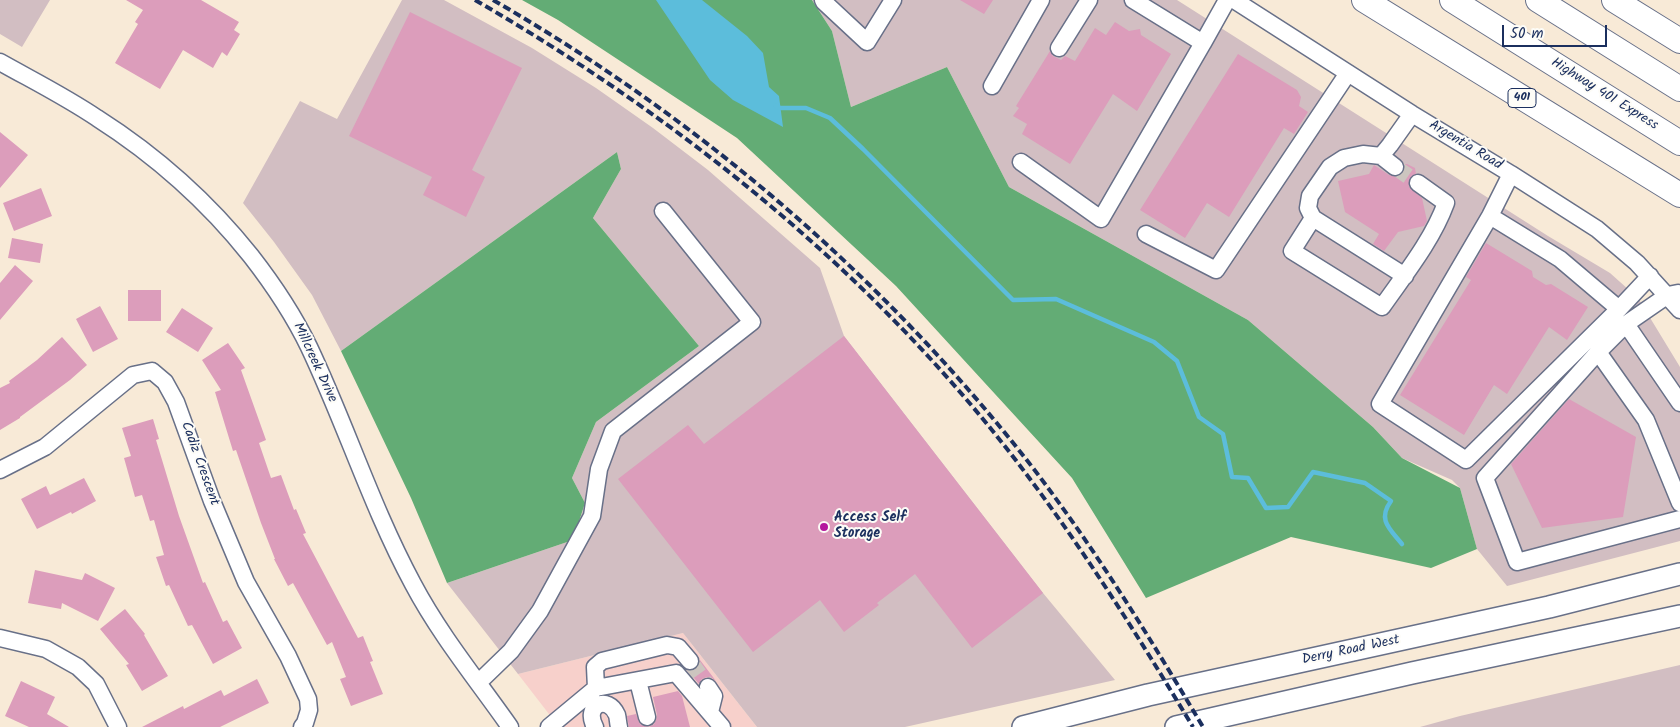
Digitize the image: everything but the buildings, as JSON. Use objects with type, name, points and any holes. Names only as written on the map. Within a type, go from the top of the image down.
[{"type":"highway","name":"401","points":[[1364,0],[1680,195]]},
{"type":"highway","name":"Highway 401 Express","points":[[1452,0],[1680,143]]},
{"type":"highway","points":[[1538,0],[1680,90]]},
{"type":"highway","points":[[1614,0],[1680,41]]},
{"type":"main road","name":"Derry Road West","points":[[1022,727],[1148,695],[1549,607],[1680,574]]},
{"type":"main road","points":[[1176,727],[1412,673],[1680,616]]},
{"type":"street","points":[[823,0],[867,42],[893,0]]},
{"type":"street","points":[[992,86],[1041,0]]},
{"type":"street","points":[[1060,48],[1089,0]]},
{"type":"street","points":[[1133,0],[1203,43]]},
{"type":"street","points":[[1021,162],[1101,219],[1227,0]]},
{"type":"street","name":"Argentia Road","points":[[1234,0],[1597,230],[1674,294],[1680,310]]},
{"type":"street","name":"Millcreek Drive","points":[[0,62],[98,118],[164,166],[210,208],[251,256],[288,309],[308,346],[376,506],[413,584],[446,638],[510,727]]},
{"type":"street","points":[[1146,234],[1216,270],[1348,73]]},
{"type":"street","points":[[1381,156],[1412,114]]},
{"type":"street","points":[[1395,167],[1381,156],[1363,154],[1344,158],[1330,167],[1310,196],[1308,208],[1313,218],[1404,276]]},
{"type":"street","points":[[1511,174],[1490,216],[1380,404],[1466,460],[1650,276]]},
{"type":"street","points":[[1313,218],[1292,251],[1382,307],[1439,222],[1446,202],[1418,183]]},
{"type":"street","points":[[479,682],[511,651],[540,611],[592,516],[599,469],[613,430],[752,322],[663,211]]},
{"type":"street","points":[[1490,216],[1560,258],[1619,309]]},
{"type":"street","points":[[1674,294],[1626,324],[1598,352],[1485,478],[1517,562],[1680,520]]},
{"type":"street","points":[[1626,324],[1680,403]]},
{"type":"street","points":[[1598,352],[1646,420],[1680,503]]},
{"type":"street","name":"Cadiz Crescent","points":[[0,470],[45,447],[133,375],[152,371],[165,382],[176,402],[212,500],[246,582],[288,656],[308,699],[309,710],[302,727]]},
{"type":"street","points":[[0,638],[46,650],[78,667],[96,684],[118,727]]},
{"type":"street","points":[[596,688],[595,667],[602,661],[667,645],[678,647],[690,660]]},
{"type":"street","points":[[548,727],[596,688],[676,673],[722,727]]},
{"type":"street","points":[[638,681],[647,716]]},
{"type":"street","points":[[708,687],[714,696],[710,712]]},
{"type":"street","points":[[595,727],[591,713],[594,707],[602,703],[612,708],[616,714],[619,727]]},
{"type":"street","points":[[575,705],[584,727]]},
{"type":"shaded area","points":[[0,0],[50,0],[22,47],[0,34]]},
{"type":"shaded area","points":[[402,0],[444,0],[532,48],[596,88],[708,170],[820,268],[844,336],[1043,593],[1115,680],[905,727],[757,727],[683,633],[518,674],[447,583],[573,540],[585,503],[572,478],[596,422],[699,346],[593,218],[621,169],[617,152],[341,351],[312,295],[243,203],[300,101],[337,119]]},
{"type":"shaded area","points":[[812,0],[1177,0],[1548,236],[1610,273],[1638,298],[1680,367],[1680,541],[1507,586],[1477,549],[1460,488],[1452,480],[1402,458],[1373,427],[1248,320],[1009,187],[947,67],[851,107],[832,31]]},
{"type":"shaded area","points":[[683,633],[757,727],[559,727],[518,674]]},
{"type":"shaded area","points":[[1680,665],[1680,727],[1420,727],[1460,716]]},
{"type":"green space","points":[[522,0],[812,0],[832,31],[851,107],[947,67],[1009,187],[1248,320],[1373,427],[1402,458],[1460,488],[1477,549],[1431,568],[1291,537],[1146,598],[1072,478],[896,286],[737,138],[558,20]]},
{"type":"green space","points":[[617,152],[621,169],[593,218],[699,346],[596,422],[572,478],[585,503],[573,540],[447,583],[411,498],[341,351]]},
{"type":"water","points":[[656,0],[702,0],[747,36],[763,53],[769,87],[779,96],[783,127],[733,100],[710,80]]},
{"type":"waterway","points":[[776,106],[780,108],[806,108],[830,118],[1013,300],[1056,299],[1154,342],[1177,361],[1199,417],[1223,434],[1232,477],[1248,478],[1266,508],[1288,507],[1313,472],[1365,483],[1391,501],[1387,508],[1385,519],[1402,544]]},
{"type":"tunnel","points":[[1395,167],[1418,183]]},
{"type":"tunnel","points":[[690,661],[708,687]]},
{"type":"railway","points":[[475,0],[553,47],[630,98],[704,152],[775,210],[843,271],[908,335],[970,403],[1050,506],[1113,599],[1193,727]]},
{"type":"railway","points":[[493,0],[570,47],[644,97],[716,151],[785,208],[852,268],[915,332],[976,398],[1056,499],[1122,595],[1203,727]]},
{"type":"place","name":"Access Self Storage","points":[[824,527]]}]
